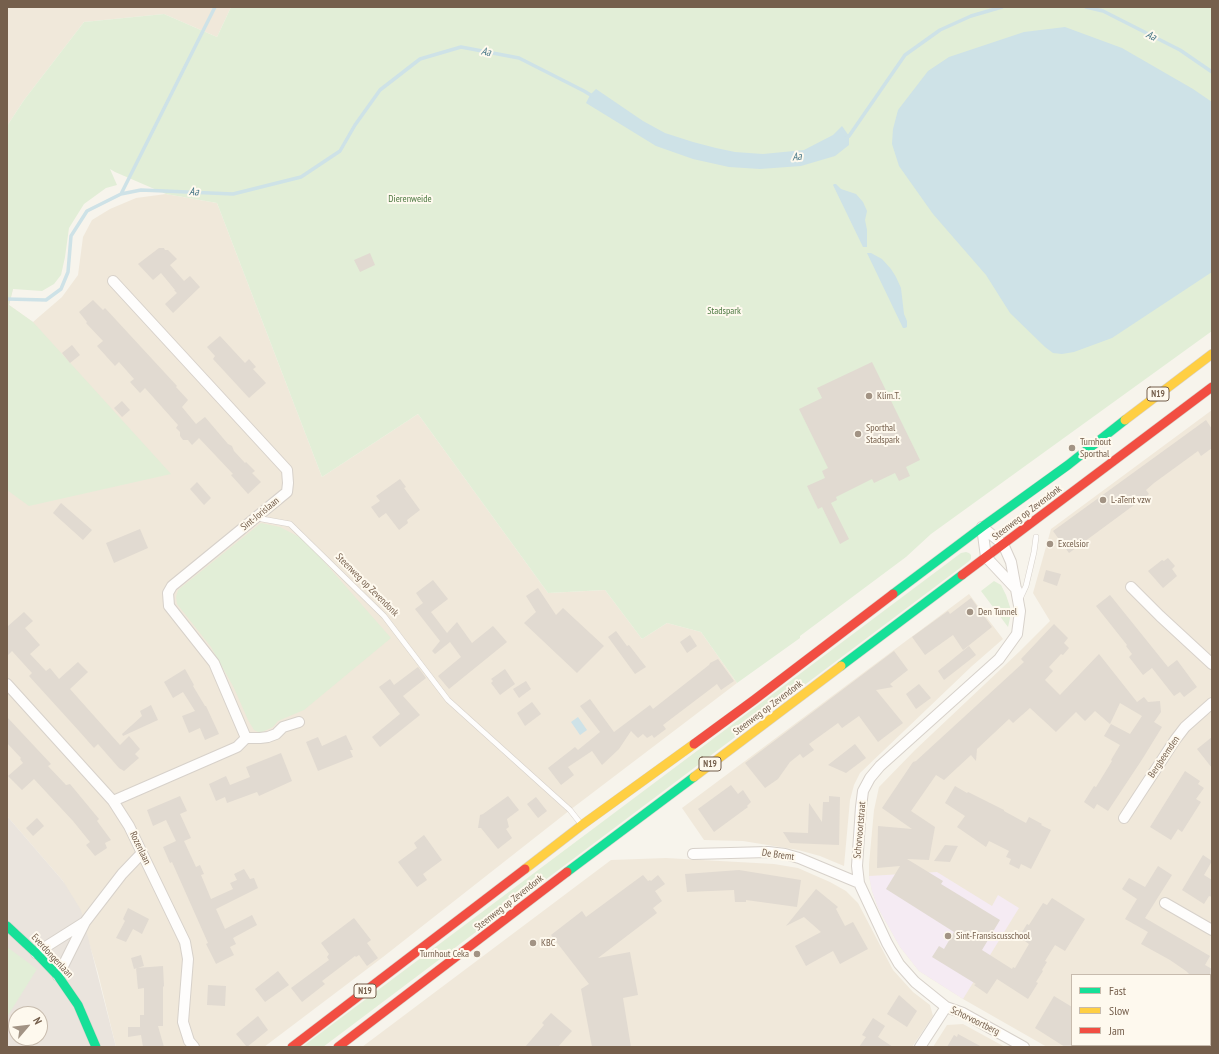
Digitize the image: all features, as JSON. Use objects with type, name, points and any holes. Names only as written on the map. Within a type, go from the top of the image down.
[{"type":"main road","name":"Steenweg op Zevendonk","points":[[292,1047],[582,826],[754,700],[982,527],[1068,465],[1158,394],[1212,354]]},
{"type":"main road","name":"Steenweg op Zevendonk","points":[[338,1047],[606,843],[1212,387]]},
{"type":"main road","name":"Everdongenlaan","points":[[7,926],[58,976],[78,1005],[96,1047]]},
{"type":"street","name":"Sint-Jorislaan","points":[[113,281],[287,470],[287,492],[172,586],[168,593],[168,606],[214,663],[246,738]]},
{"type":"street","name":"Schorvoortstraat","points":[[946,1007],[915,982],[899,964],[886,943],[859,883],[857,866],[860,807],[863,791],[870,778],[880,766],[999,659],[1017,634],[1020,618],[1019,602],[1011,562],[1003,544],[982,527]]},
{"type":"street","points":[[982,527],[986,557],[1017,590]]},
{"type":"street","points":[[1131,587],[1212,664]]},
{"type":"street","name":"Rozenlaan","points":[[7,684],[113,801],[129,826],[185,942],[188,959],[183,1022],[189,1041],[194,1047]]},
{"type":"street","name":"Bergbeemden","points":[[1124,818],[1175,740],[1185,727],[1212,703]]},
{"type":"street","points":[[113,801],[237,747],[246,738],[268,737],[276,734],[283,727],[299,722]]},
{"type":"street","name":"De Bremt","points":[[693,854],[768,852],[785,854],[799,858],[859,883]]},
{"type":"street","points":[[58,976],[85,922],[122,874],[142,853]]},
{"type":"street","points":[[1165,903],[1212,930]]},
{"type":"street","points":[[36,953],[85,922]]},
{"type":"street","points":[[920,1047],[946,1007]]},
{"type":"street","name":"Schorvoortberg","points":[[946,1007],[963,1013],[1024,1047]]},
{"type":"lane","name":"Steenweg op Zevendonk","points":[[258,515],[262,519],[290,524],[384,616],[448,700],[570,810],[582,826]]},
{"type":"lane","points":[[1019,602],[1026,586],[1036,537]]},
{"type":"shaded area","points":[[7,7],[231,7],[217,37],[164,14],[84,22],[24,100],[7,126]]},
{"type":"shaded area","points":[[166,194],[217,203],[322,477],[418,414],[548,593],[605,590],[642,639],[667,623],[701,632],[737,683],[570,810],[383,957],[264,1047],[116,1047],[89,943],[63,881],[7,816],[7,290],[13,289],[9,305],[33,322],[62,297],[78,275],[83,237],[92,220],[110,209],[136,198]]},
{"type":"shaded area","points":[[1212,410],[1212,1047],[1047,1047],[963,999],[919,971],[900,947],[878,908],[872,891],[869,876],[869,864],[874,810],[879,787],[915,750],[1050,621],[1033,593],[1051,529]]},
{"type":"shaded area","points":[[969,594],[1003,639],[972,666],[860,773],[854,785],[850,800],[844,866],[820,856],[798,850],[743,841],[704,840],[682,808]]},
{"type":"shaded area","points":[[7,816],[63,881],[81,910],[116,1047],[7,1047]]},
{"type":"shaded area","points":[[666,858],[774,864],[798,868],[830,882],[846,891],[858,903],[893,970],[913,992],[930,1005],[933,1016],[912,1047],[362,1047],[611,860]]},
{"type":"shaded area","name":"Sint-Fransiscusschool","points":[[937,872],[992,906],[998,895],[1019,908],[963,999],[919,971],[900,947],[878,908],[869,876]]},
{"type":"shaded area","points":[[963,1024],[1005,1047],[933,1047],[947,1025]]},
{"type":"green space","name":"Stadspark","points":[[231,7],[1212,7],[1212,331],[931,534],[906,557],[800,636],[800,638],[737,683],[701,632],[667,623],[642,639],[605,590],[548,593],[418,414],[322,477],[217,203],[166,194],[110,169],[117,185],[106,188],[84,204],[69,228],[61,275],[54,284],[42,291],[13,289],[9,305],[33,322],[171,474],[29,506],[7,490],[7,126],[24,100],[84,22],[164,14],[217,37]]},
{"type":"green space","points":[[261,523],[280,527],[305,540],[391,638],[304,710],[278,721],[273,727],[260,733],[254,730],[234,688],[211,647],[177,604],[176,597],[178,590]]},
{"type":"green space","points":[[966,552],[971,555],[971,559],[968,562],[323,1047],[302,1047],[961,553]]},
{"type":"green space","points":[[994,581],[1001,585],[1010,607],[1008,627],[981,591]]},
{"type":"green space","points":[[7,947],[37,969],[14,1006],[8,1006],[7,1017]]},
{"type":"water","points":[[1065,27],[1122,48],[1193,89],[1212,102],[1212,272],[1112,338],[1074,352],[1062,354],[1053,353],[1045,347],[1010,313],[986,275],[933,214],[899,166],[892,144],[893,129],[898,110],[928,71],[949,57],[1024,32]]},
{"type":"water","points":[[596,89],[643,121],[665,133],[716,148],[735,152],[763,154],[804,150],[833,135],[842,126],[849,136],[849,145],[835,156],[801,166],[760,169],[729,167],[693,159],[656,146],[586,103],[590,95]]},
{"type":"water","points":[[834,184],[841,189],[856,194],[863,202],[867,211],[865,220],[867,230],[867,247],[863,247],[833,185]]},
{"type":"water","points":[[867,253],[871,253],[882,259],[896,277],[901,288],[907,327],[903,328]]},
{"type":"water","points":[[578,717],[587,730],[580,735],[571,722]]},
{"type":"building","points":[[159,248],[168,250],[177,259],[170,265],[184,281],[190,276],[200,287],[173,313],[165,304],[177,293],[175,290],[161,273],[153,280],[138,264]]},
{"type":"building","points":[[370,253],[375,265],[360,272],[354,260]]},
{"type":"building","points":[[93,300],[103,310],[105,308],[177,386],[176,387],[188,400],[182,407],[196,424],[205,417],[228,444],[232,446],[234,451],[245,463],[246,462],[255,471],[252,473],[261,482],[248,494],[231,475],[233,474],[199,438],[192,445],[188,440],[183,440],[180,436],[180,432],[176,428],[178,425],[145,388],[140,393],[130,382],[134,379],[119,362],[115,366],[97,346],[103,341],[86,323],[87,322],[79,312]]},
{"type":"building","points":[[220,336],[245,363],[249,359],[256,367],[253,369],[266,383],[249,398],[213,359],[215,356],[207,347]]},
{"type":"building","points":[[72,345],[80,355],[70,363],[62,353]]},
{"type":"building","name":"Sporthal Stadspark","points":[[872,362],[920,460],[906,467],[910,476],[899,481],[895,473],[874,483],[872,479],[836,497],[837,500],[831,503],[849,539],[840,544],[822,507],[818,509],[807,486],[825,478],[822,471],[828,468],[799,409],[822,398],[817,388]]},
{"type":"building","points":[[122,401],[130,410],[122,417],[114,408]]},
{"type":"building","points":[[1206,420],[1212,429],[1212,448],[1201,456],[1198,451],[1154,483],[1146,490],[1149,494],[1069,553],[1053,531]]},
{"type":"building","points":[[400,479],[406,487],[404,488],[420,510],[407,520],[408,523],[399,530],[386,513],[379,518],[371,507],[380,501],[376,496]]},
{"type":"building","points":[[197,482],[211,498],[204,505],[190,489]]},
{"type":"building","points":[[61,503],[92,530],[83,540],[53,513]]},
{"type":"building","points":[[140,529],[148,548],[114,563],[106,543]]},
{"type":"building","points":[[1168,558],[1175,566],[1172,569],[1177,576],[1163,588],[1148,571],[1162,560],[1164,561]]},
{"type":"building","points":[[1046,570],[1061,574],[1057,586],[1043,581]]},
{"type":"building","points":[[433,580],[448,599],[431,612],[447,633],[457,622],[472,643],[493,626],[507,642],[449,689],[438,676],[461,657],[450,642],[435,654],[432,651],[440,641],[415,609],[423,603],[416,593]]},
{"type":"building","points":[[538,588],[556,615],[563,608],[604,646],[577,673],[524,623],[536,612],[526,596]]},
{"type":"building","points":[[1110,595],[1168,667],[1177,660],[1197,687],[1184,697],[1180,692],[1174,696],[1152,668],[1143,675],[1129,657],[1132,654],[1126,646],[1127,645],[1096,606]]},
{"type":"building","points":[[971,598],[992,627],[963,650],[953,635],[925,655],[912,637],[948,611],[950,614]]},
{"type":"building","points":[[24,612],[33,621],[25,628],[40,645],[30,654],[46,671],[50,668],[59,679],[78,662],[88,672],[70,689],[120,745],[129,736],[140,749],[135,754],[139,758],[124,771],[119,768],[98,744],[94,748],[29,676],[32,673],[12,651],[7,656],[7,627]]},
{"type":"building","points":[[1054,624],[1068,638],[1064,643],[1069,648],[1049,667],[1053,671],[1045,680],[1060,695],[1099,654],[1137,702],[1144,697],[1148,702],[1160,701],[1161,712],[1154,722],[1162,727],[1108,811],[1097,804],[1094,809],[1084,802],[1094,786],[1096,787],[1120,745],[1104,736],[1111,724],[1130,734],[1142,716],[1120,703],[1110,724],[1095,711],[1085,721],[1076,712],[1056,732],[1030,708],[1013,723],[1009,719],[977,749],[976,761],[971,755],[944,780],[936,775],[911,811],[935,827],[929,860],[907,859],[943,881],[941,884],[1000,920],[982,950],[1012,969],[1013,967],[1015,968],[1029,944],[1019,937],[1027,924],[1029,925],[1043,903],[1047,905],[1052,898],[1085,919],[1065,951],[1055,945],[1045,961],[1047,962],[1036,982],[1038,983],[1028,999],[997,979],[987,994],[974,985],[976,984],[932,957],[939,946],[944,949],[954,932],[886,889],[900,866],[877,868],[878,826],[912,829],[882,808],[913,762],[916,761],[1024,662],[1021,659]]},
{"type":"building","points":[[616,631],[646,667],[635,674],[608,637]]},
{"type":"building","points":[[690,635],[697,646],[687,653],[680,642]]},
{"type":"building","points":[[969,646],[976,655],[944,680],[938,671]]},
{"type":"building","points":[[894,651],[908,670],[890,684],[893,687],[876,690],[903,723],[878,742],[859,716],[842,728],[838,723],[809,744],[814,750],[803,758],[800,754],[790,762],[778,779],[765,788],[745,763]]},
{"type":"building","points":[[718,659],[734,681],[721,690],[717,684],[663,725],[666,729],[654,738],[652,735],[647,738],[643,734],[638,738],[631,731],[619,749],[602,765],[592,751],[568,767],[574,775],[561,785],[548,768],[575,747],[578,750],[600,732],[580,706],[590,699],[614,732],[650,705],[653,709],[710,663]]},
{"type":"building","points":[[418,667],[426,678],[403,696],[420,715],[380,747],[372,737],[400,714],[379,687],[390,679],[394,685]]},
{"type":"building","points":[[185,669],[194,685],[193,686],[206,706],[219,734],[205,740],[200,728],[189,733],[182,716],[195,711],[183,692],[173,698],[164,682]]},
{"type":"building","points":[[505,669],[515,684],[500,695],[491,683],[493,681],[491,679]]},
{"type":"building","points":[[526,681],[531,689],[519,698],[513,689]]},
{"type":"building","points":[[919,684],[931,698],[916,709],[906,694]]},
{"type":"building","points":[[532,702],[541,714],[525,726],[517,713]]},
{"type":"building","points":[[151,705],[158,720],[123,736],[122,734],[142,716],[140,711]]},
{"type":"building","points":[[7,717],[51,764],[48,766],[66,785],[70,784],[99,819],[97,821],[111,840],[105,843],[107,848],[95,856],[86,845],[90,842],[73,821],[34,779],[22,790],[8,776],[23,763],[20,759],[21,758],[7,743]]},
{"type":"building","points":[[346,735],[353,750],[350,750],[353,757],[318,771],[306,742],[318,737],[322,746]]},
{"type":"building","points":[[1212,737],[1212,768],[1197,749]]},
{"type":"building","points":[[855,744],[866,758],[846,773],[828,765]]},
{"type":"building","points":[[281,753],[292,781],[259,796],[257,792],[227,803],[225,797],[216,801],[209,784],[226,776],[230,785],[250,777],[246,767]]},
{"type":"building","points":[[1185,771],[1200,781],[1198,784],[1204,788],[1196,799],[1201,802],[1182,832],[1178,829],[1171,840],[1150,827]]},
{"type":"building","points":[[731,785],[738,794],[743,790],[751,802],[747,806],[748,807],[714,832],[698,809]]},
{"type":"building","points":[[955,786],[1004,810],[1026,823],[1029,817],[1051,830],[1031,869],[1021,864],[1019,869],[1009,864],[1011,859],[1006,857],[1009,851],[989,841],[986,847],[957,827],[965,816],[945,803]]},
{"type":"building","points":[[180,796],[187,811],[180,814],[191,838],[184,841],[196,867],[200,865],[204,874],[201,875],[211,899],[233,889],[230,883],[237,880],[234,874],[244,869],[250,879],[254,878],[258,888],[216,909],[225,929],[252,915],[257,925],[233,938],[236,944],[230,947],[234,955],[216,964],[206,944],[208,943],[172,862],[170,863],[163,847],[176,841],[166,820],[153,826],[147,810]]},
{"type":"building","points":[[508,796],[519,810],[507,819],[509,827],[506,829],[512,838],[498,849],[481,828],[478,828],[480,815]]},
{"type":"building","points":[[829,796],[840,797],[839,845],[790,843],[783,832],[808,833],[809,803],[822,822],[823,802],[829,802]]},
{"type":"building","points":[[536,797],[547,811],[538,818],[527,804]]},
{"type":"building","points":[[37,818],[44,826],[33,836],[26,828]]},
{"type":"building","points":[[424,835],[442,860],[423,874],[427,880],[417,887],[398,862],[417,848],[414,843]]},
{"type":"building","points":[[945,845],[958,846],[950,862],[934,861]]},
{"type":"building","points":[[1203,855],[1212,861],[1204,875],[1212,880],[1212,897],[1209,896],[1204,904],[1182,890]]},
{"type":"building","points":[[1158,866],[1172,875],[1145,918],[1210,956],[1205,965],[1212,969],[1212,975],[1189,974],[1170,960],[1141,944],[1148,932],[1125,919],[1137,899],[1122,889],[1129,878],[1145,887]]},
{"type":"building","points":[[739,870],[801,880],[797,907],[746,900],[746,902],[735,902],[734,890],[687,892],[685,874]]},
{"type":"building","points":[[643,875],[648,881],[651,881],[658,875],[665,884],[655,891],[662,901],[653,908],[657,913],[598,958],[630,952],[638,995],[623,998],[631,1047],[592,1047],[581,989],[589,984],[551,935],[582,911],[586,917]]},
{"type":"building","points":[[816,889],[838,907],[836,909],[845,926],[853,922],[868,949],[840,964],[833,951],[806,966],[795,946],[821,932],[804,917],[786,926]]},
{"type":"building","points":[[128,908],[149,919],[142,934],[133,929],[126,942],[116,938],[125,921],[123,919]]},
{"type":"building","points":[[354,918],[371,940],[367,943],[378,958],[367,966],[359,955],[356,957],[355,956],[322,981],[325,984],[302,1002],[291,988],[329,960],[327,957],[329,954],[321,943]]},
{"type":"building","points":[[141,955],[144,966],[134,969],[131,958]]},
{"type":"building","points":[[163,966],[163,1026],[158,1026],[164,1047],[143,1047],[141,1035],[128,1037],[128,1027],[140,1027],[140,1015],[144,1015],[144,988],[138,989],[136,968]]},
{"type":"building","points":[[278,971],[289,985],[265,1002],[255,989]]},
{"type":"building","points":[[208,985],[226,986],[225,1006],[207,1005]]},
{"type":"building","points":[[899,995],[917,1011],[907,1027],[887,1014]]},
{"type":"building","points":[[1054,996],[1071,1006],[1072,1047],[1065,1047],[1035,1028]]},
{"type":"building","points":[[551,1013],[572,1031],[558,1047],[525,1047],[544,1025],[542,1023]]},
{"type":"building","points":[[258,1016],[268,1030],[247,1047],[236,1034]]},
{"type":"building","points":[[873,1018],[885,1026],[878,1037],[893,1047],[859,1047],[866,1037],[862,1035]]},
{"type":"building","points":[[958,1034],[982,1047],[947,1047],[954,1035],[957,1037]]},
{"type":"waterway","points":[[121,194],[215,7]]},
{"type":"waterway","name":"Aa","points":[[846,138],[849,136],[905,55],[940,30],[971,16],[1002,7]]},
{"type":"waterway","name":"Aa","points":[[1086,7],[1103,11],[1180,50],[1212,72]]},
{"type":"waterway","name":"Aa","points":[[7,299],[46,300],[61,289],[68,272],[71,236],[87,211],[121,194],[141,190],[233,194],[301,177],[340,151],[355,125],[380,90],[420,59],[461,47],[519,58],[594,97]]},
{"type":"traffic: fast","points":[[893,594],[1068,465],[1125,420]]},
{"type":"traffic: fast","points":[[841,666],[962,575]]},
{"type":"traffic: fast","points":[[567,872],[694,777]]},
{"type":"traffic: fast","points":[[7,926],[58,976],[78,1005],[96,1047]]},
{"type":"traffic: slow","points":[[1125,420],[1212,354]]},
{"type":"traffic: slow","points":[[694,777],[841,666]]},
{"type":"traffic: slow","points":[[525,869],[582,825],[694,744]]},
{"type":"traffic: jam","points":[[962,575],[1212,387]]},
{"type":"traffic: jam","points":[[694,744],[893,594]]},
{"type":"traffic: jam","points":[[292,1047],[525,869]]},
{"type":"traffic: jam","points":[[338,1047],[567,872]]},
{"type":"place","name":"Klim.T.","points":[[869,396]]},
{"type":"place","name":"Sporthal Stadspark","points":[[858,434]]},
{"type":"place","name":"Turnhout Sporthal","points":[[1072,448]]},
{"type":"place","name":"L-aTent vzw","points":[[1103,500]]},
{"type":"place","name":"Excelsior","points":[[1050,544]]},
{"type":"place","name":"Den Tunnel","points":[[970,612]]},
{"type":"place","name":"Sint-Fransiscusschool","points":[[948,936]]},
{"type":"place","name":"KBC","points":[[533,943]]},
{"type":"place","name":"Turnhout Ceka","points":[[477,954]]},
{"type":"park label","name":"Dierenweide","points":[[410,199]]}]
